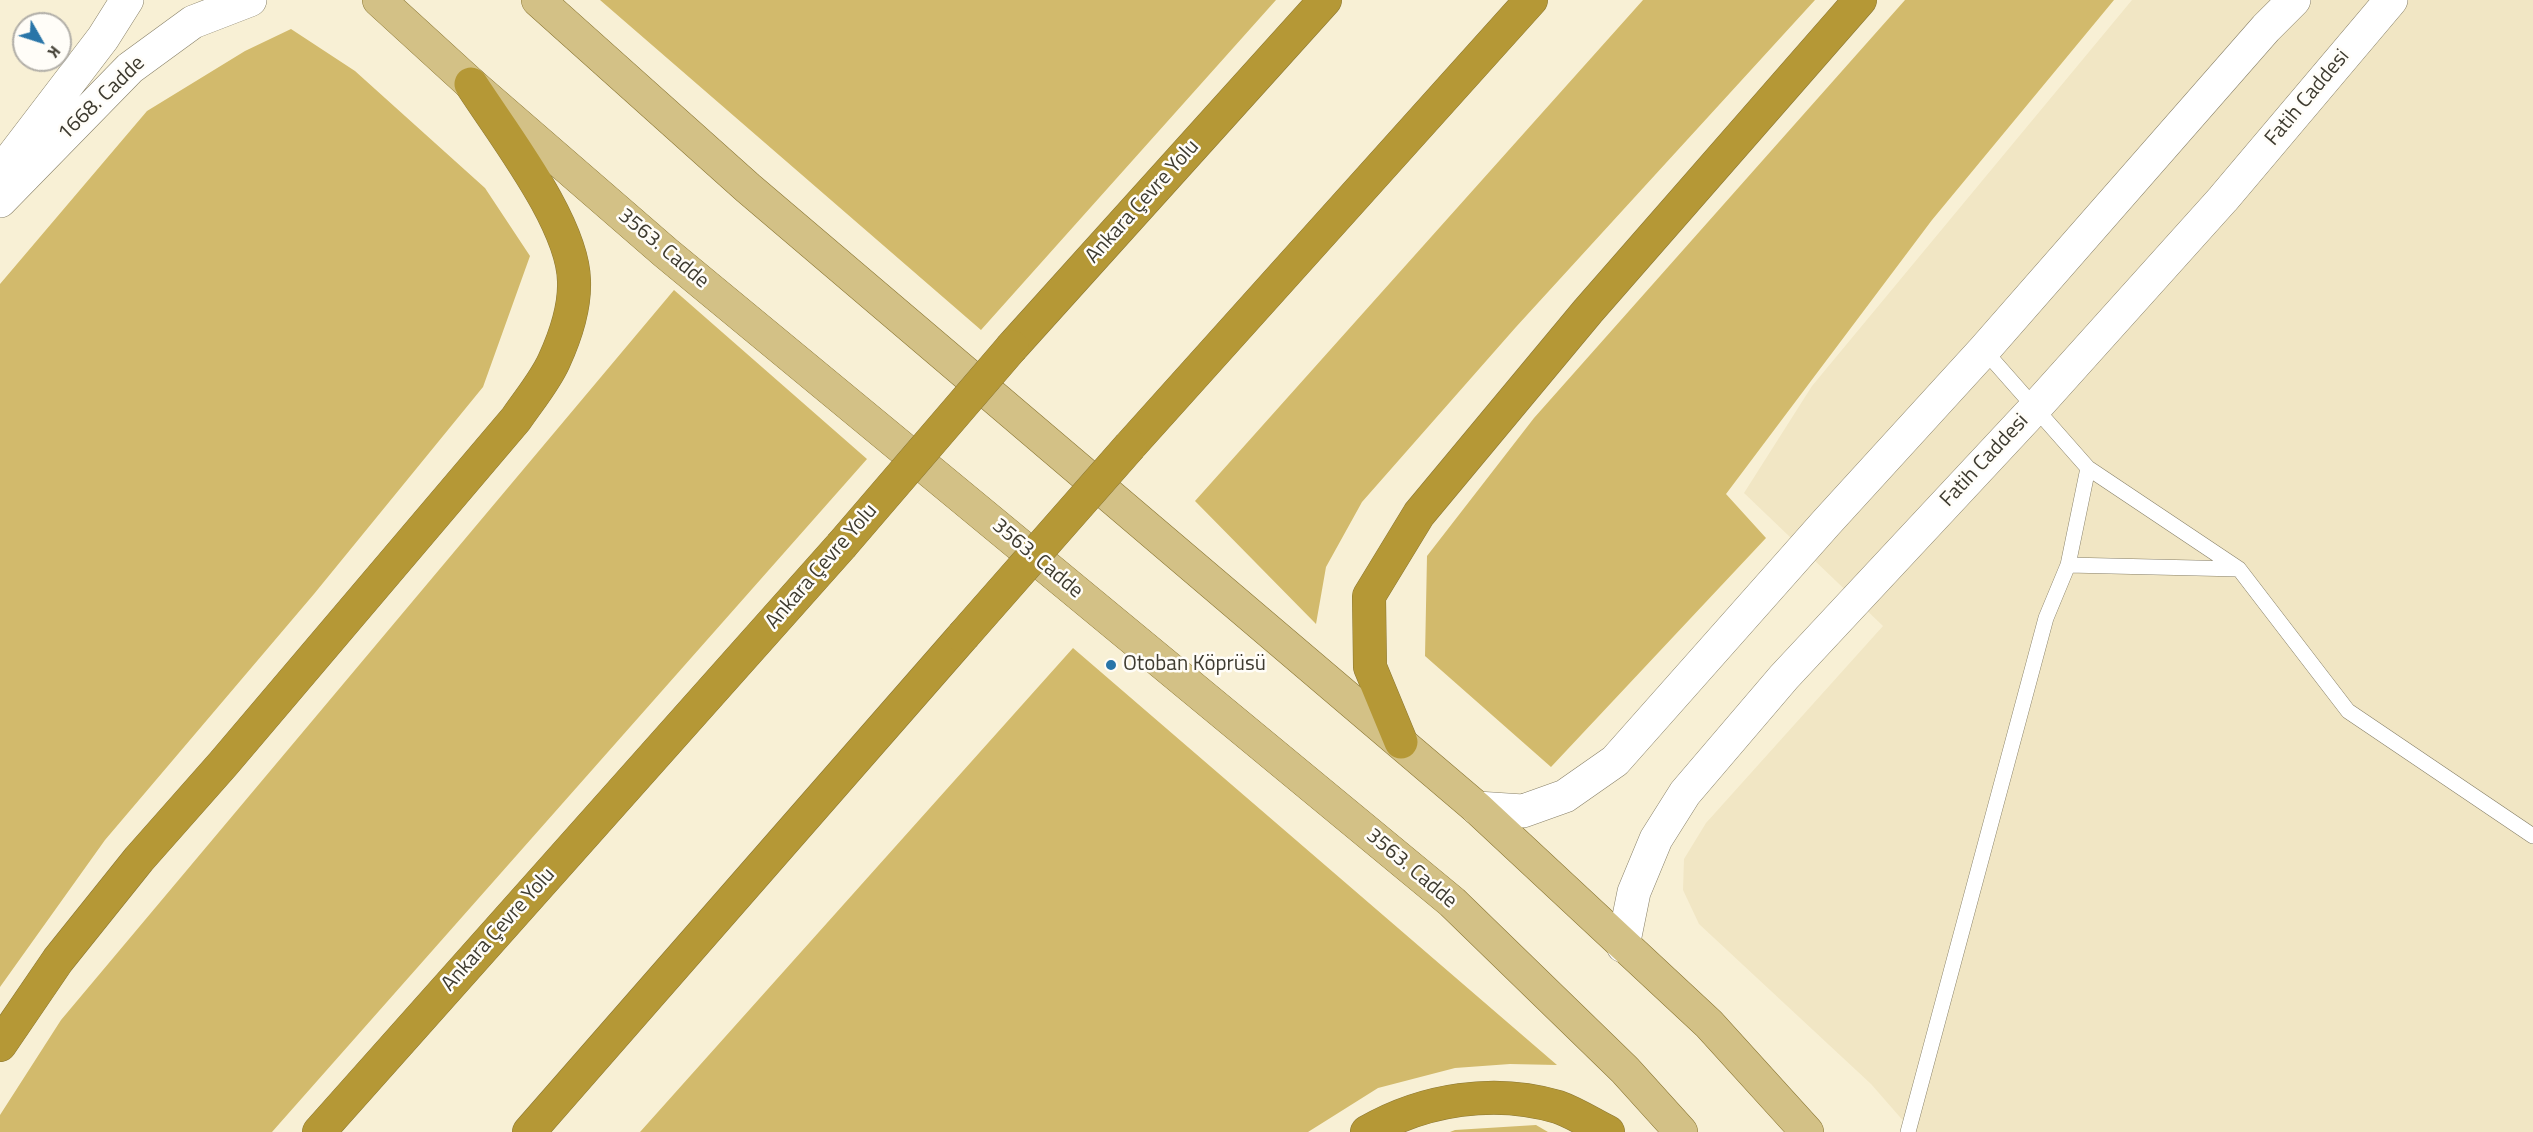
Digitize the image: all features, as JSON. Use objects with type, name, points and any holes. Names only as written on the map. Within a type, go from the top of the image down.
[{"type":"highway","name":"Ankara Çevre Yolu","points":[[319,1132],[841,546],[1012,347],[1325,0]]},
{"type":"highway","points":[[529,1132],[1130,446],[1531,0]]},
{"type":"highway","points":[[1401,742],[1370,667],[1369,596],[1419,514],[1588,311],[1860,0]]},
{"type":"highway","points":[[0,1046],[58,960],[139,859],[238,747],[516,419],[554,363],[570,315],[574,282],[571,256],[553,210],[471,84]]},
{"type":"highway","points":[[1367,1132],[1432,1105],[1493,1096],[1559,1107],[1608,1132]]},
{"type":"main road","name":"3563. Cadde","points":[[379,0],[471,84],[675,260],[1452,902],[1625,1070],[1681,1132]]},
{"type":"main road","points":[[538,0],[748,188],[1477,808],[1709,1024],[1807,1132]]},
{"type":"street","name":"1668. Cadde","points":[[0,173],[103,38],[126,0]]},
{"type":"street","name":"1668. Cadde","points":[[0,201],[130,68],[193,22],[250,0]]},
{"type":"street","points":[[1477,808],[1523,811],[1565,796],[1615,761],[1826,523],[1984,350],[2266,28],[2294,0]]},
{"type":"street","name":"Fatih Caddesi","points":[[1623,946],[1634,892],[1656,838],[1685,792],[1784,677],[2036,406],[2223,199],[2391,0]]},
{"type":"lane","points":[[1984,350],[2036,406],[2088,468],[2239,569],[2348,711],[2533,836]]},
{"type":"lane","points":[[1908,1132],[2046,618],[2068,565],[2088,468]]},
{"type":"lane","points":[[2068,565],[2239,569]]},
{"type":"shaded area","points":[[600,0],[1276,0],[981,330]]},
{"type":"shaded area","points":[[1643,0],[1815,0],[1516,327],[1362,502],[1326,567],[1316,624],[1195,501]]},
{"type":"shaded area","points":[[1905,0],[2114,0],[1932,220],[1726,494],[1766,538],[1551,767],[1425,656],[1427,556],[1534,418]]},
{"type":"shaded area","points":[[2132,0],[2533,0],[2533,1132],[1913,1132],[1871,1084],[1699,924],[1683,890],[1684,859],[1706,823],[1883,626],[1744,493],[1812,386]]},
{"type":"shaded area","points":[[291,29],[355,71],[485,188],[530,256],[483,387],[314,594],[105,840],[0,987],[0,284],[147,111],[245,51]]},
{"type":"shaded area","points":[[674,290],[867,459],[272,1132],[0,1132],[0,1115],[61,1020]]},
{"type":"shaded area","points":[[1073,648],[1557,1065],[1510,1064],[1455,1068],[1378,1088],[1308,1132],[640,1132]]},
{"type":"shaded area","points":[[1536,1125],[1548,1132],[1450,1132],[1455,1130]]},
{"type":"place","name":"Otoban Köprüsü","points":[[1111,665]]}]
